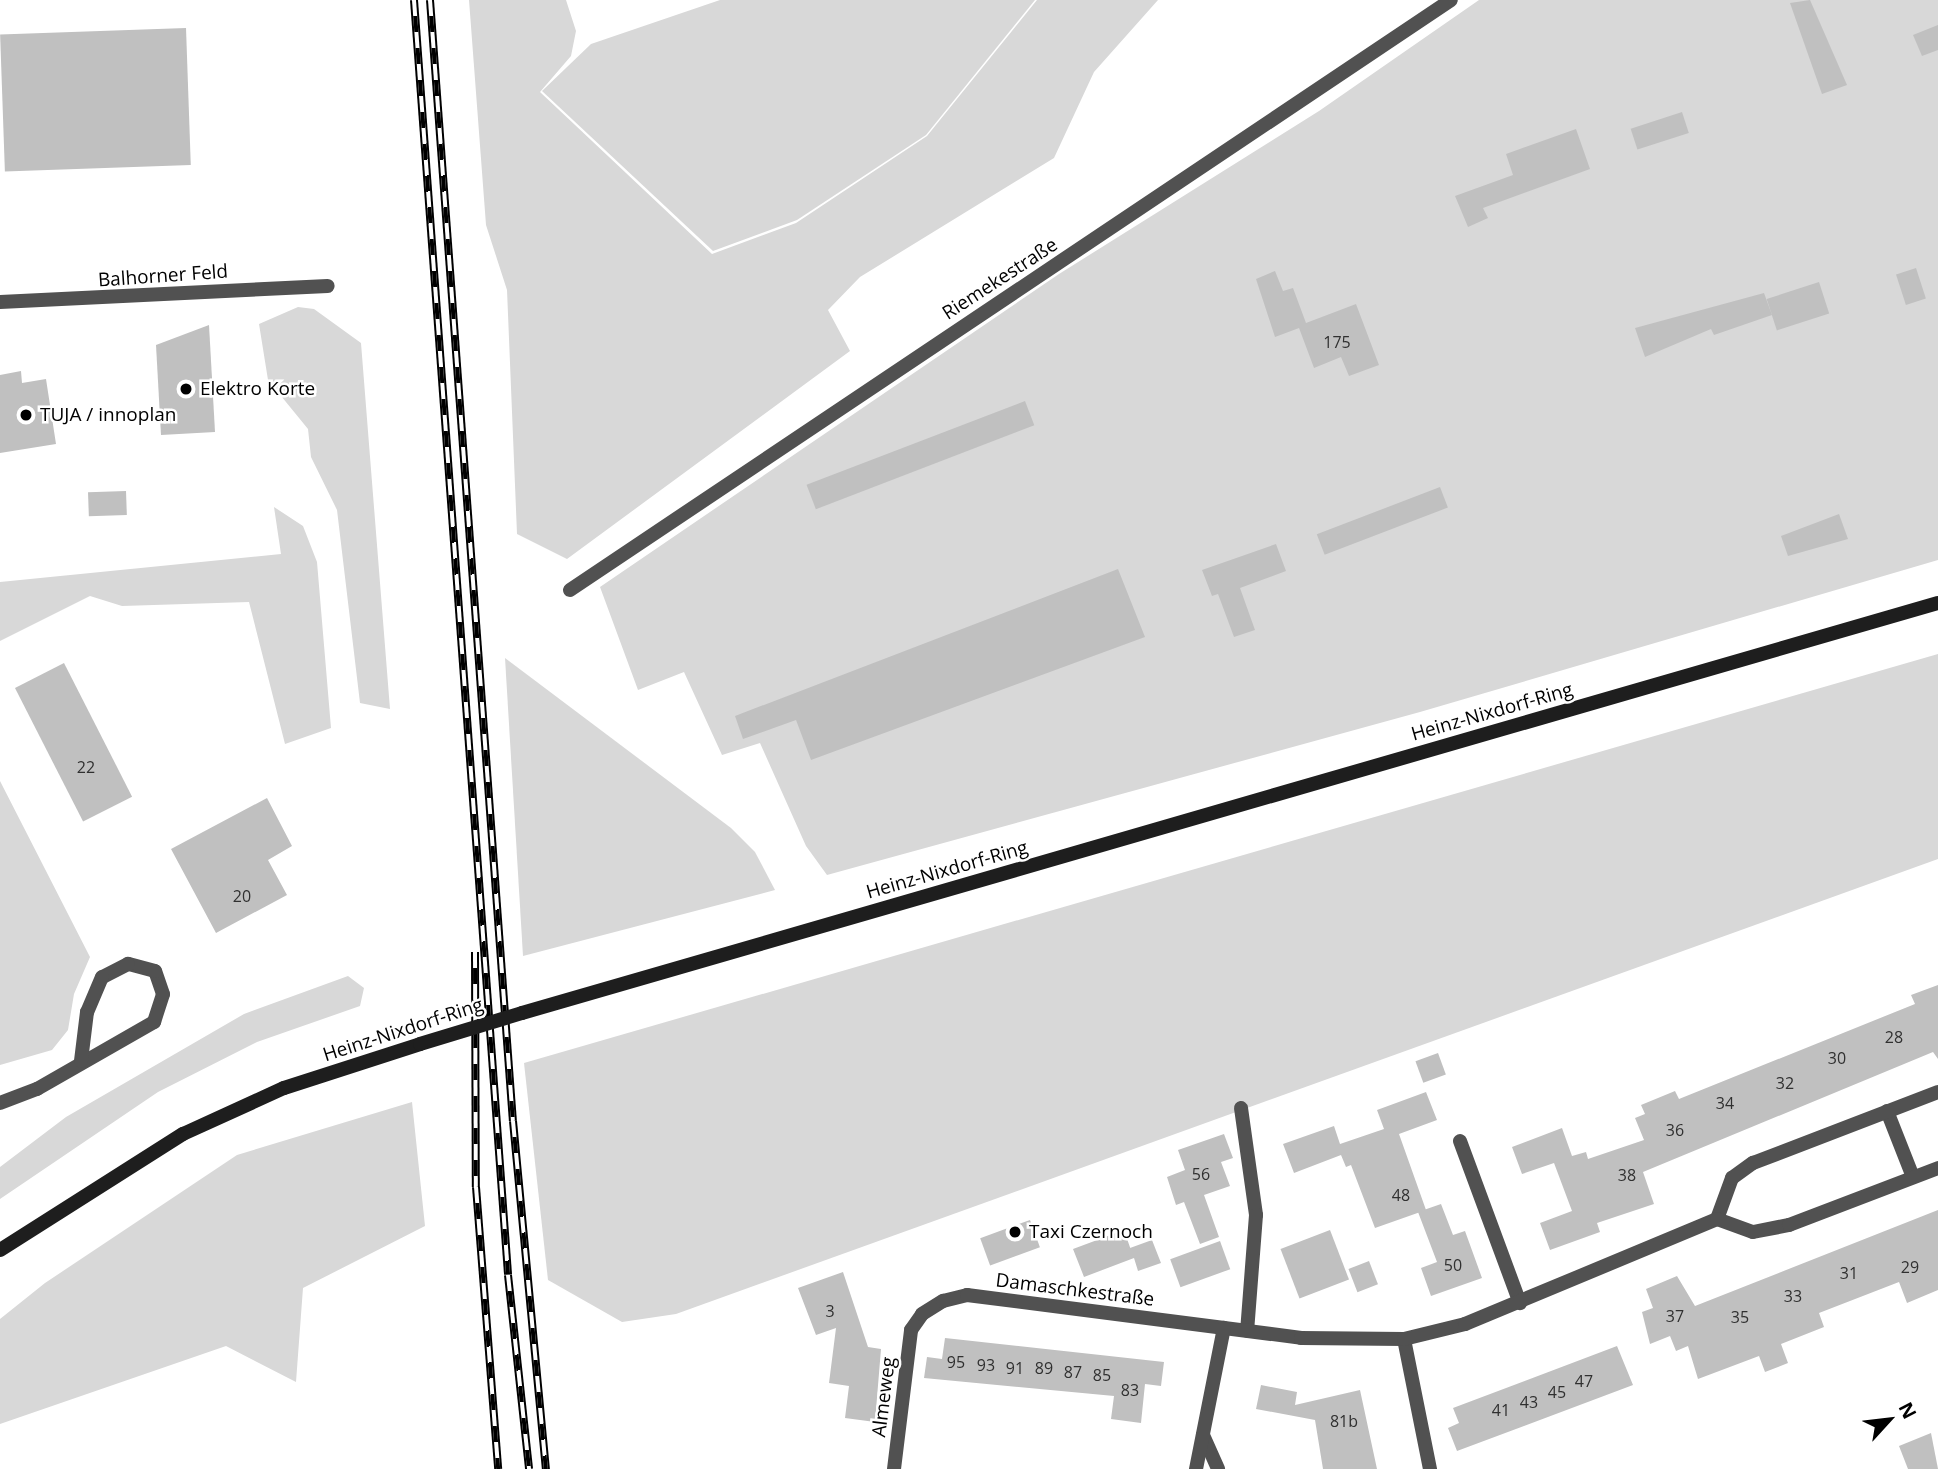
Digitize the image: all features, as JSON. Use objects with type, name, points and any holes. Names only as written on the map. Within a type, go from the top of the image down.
[{"type":"main road","name":"Heinz-Nixdorf-Ring","points":[[0,1250],[183,1134],[284,1088],[522,1013],[1938,603]]},
{"type":"street","name":"Riemekestraße","points":[[570,590],[1451,0]]},
{"type":"street","name":"Balhorner Feld","points":[[0,302],[328,286]]},
{"type":"street","points":[[0,1103],[81,1061],[154,1022],[163,994],[155,971],[128,964],[102,977],[87,1012],[81,1061]]},
{"type":"street","points":[[1938,1092],[1753,1163],[1732,1178],[1717,1219],[1753,1232],[1789,1225],[1938,1168]]},
{"type":"street","points":[[1241,1108],[1255,1193],[1256,1270],[1247,1331]]},
{"type":"street","points":[[1886,1111],[1913,1177]]},
{"type":"street","points":[[1460,1141],[1520,1303]]},
{"type":"street","name":"Damaschkestraße","points":[[911,1330],[922,1314],[967,1295],[1247,1331],[1348,1341],[1404,1339],[1520,1303],[1717,1219]]},
{"type":"street","points":[[1196,1469],[1224,1328]]},
{"type":"street","name":"Almeweg","points":[[894,1469],[911,1330]]},
{"type":"street","points":[[1404,1339],[1430,1469]]},
{"type":"street","points":[[1203,1436],[1218,1469]]},
{"type":"shaded area","points":[[469,0],[566,0],[576,31],[571,56],[540,92],[712,254],[796,223],[927,136],[1037,0],[1158,0],[1094,72],[1054,158],[860,277],[828,310],[850,351],[567,559],[517,534],[507,290],[486,225]]},
{"type":"shaded area","points":[[720,0],[1035,0],[926,135],[797,220],[713,251],[542,91],[591,44]]},
{"type":"shaded area","points":[[1479,0],[1938,0],[1938,560],[1420,712],[827,875],[806,846],[760,743],[722,755],[684,672],[638,690],[600,587],[1059,274],[1319,111]]},
{"type":"shaded area","points":[[298,307],[314,309],[361,343],[390,709],[360,703],[337,510],[311,457],[308,429],[268,380],[259,324]]},
{"type":"shaded area","points":[[274,507],[303,526],[317,562],[331,728],[285,744],[249,602],[122,606],[90,596],[0,641],[0,582],[281,554]]},
{"type":"shaded area","points":[[1938,654],[1938,859],[676,1314],[622,1322],[548,1280],[524,1063]]},
{"type":"shaded area","points":[[505,658],[731,828],[755,852],[775,890],[523,956]]},
{"type":"shaded area","points":[[0,781],[90,957],[74,994],[68,1030],[52,1050],[0,1065]]},
{"type":"shaded area","points":[[348,976],[364,988],[360,1006],[257,1042],[158,1092],[0,1199],[0,1167],[66,1117],[244,1014]]},
{"type":"shaded area","points":[[412,1102],[425,1226],[303,1288],[296,1382],[226,1346],[0,1424],[0,1319],[45,1283],[237,1155]]},
{"type":"building","points":[[1810,0],[1847,85],[1822,94],[1790,3]]},
{"type":"building","points":[[1938,25],[1938,50],[1922,56],[1913,35]]},
{"type":"building","points":[[186,28],[191,165],[5,171],[0,34]]},
{"type":"building","points":[[1682,112],[1689,133],[1637,150],[1631,129]]},
{"type":"building","points":[[1576,129],[1590,169],[1483,208],[1488,218],[1468,227],[1455,196],[1513,175],[1506,154]]},
{"type":"building","points":[[1916,268],[1926,298],[1906,305],[1896,274]]},
{"type":"building","points":[[1275,271],[1283,291],[1293,288],[1306,323],[1356,304],[1379,365],[1349,376],[1341,357],[1314,368],[1299,328],[1275,337],[1256,279]]},
{"type":"building","points":[[1819,282],[1829,313],[1777,330],[1767,299]]},
{"type":"building","points":[[1764,293],[1772,315],[1714,335],[1711,329],[1645,357],[1635,328]]},
{"type":"building","name":"Elektro Korte","points":[[209,325],[215,432],[161,435],[156,345]]},
{"type":"building","name":"TUJA / innoplan","points":[[21,371],[22,383],[46,379],[56,444],[0,453],[0,375]]},
{"type":"building","points":[[1025,401],[1034,425],[816,509],[807,485]]},
{"type":"building","points":[[1440,487],[1448,508],[1325,555],[1317,534]]},
{"type":"building","points":[[126,491],[127,515],[89,516],[88,492]]},
{"type":"building","points":[[1839,514],[1848,539],[1788,556],[1781,536]]},
{"type":"building","points":[[1276,544],[1286,571],[1240,588],[1255,630],[1234,637],[1218,594],[1212,596],[1202,570]]},
{"type":"building","points":[[1118,569],[1145,637],[811,760],[796,720],[743,739],[735,716]]},
{"type":"building","points":[[64,663],[132,797],[83,822],[15,688]]},
{"type":"building","points":[[267,798],[292,846],[268,860],[287,895],[216,933],[171,849]]},
{"type":"building","points":[[1938,985],[1938,1059],[1933,1052],[1643,1172],[1654,1204],[1597,1223],[1600,1232],[1550,1250],[1540,1223],[1572,1211],[1554,1163],[1522,1174],[1512,1147],[1562,1128],[1572,1156],[1586,1152],[1588,1159],[1644,1140],[1635,1118],[1645,1114],[1641,1105],[1675,1091],[1679,1099],[1915,1004],[1911,995]]},
{"type":"building","points":[[1438,1053],[1446,1075],[1423,1083],[1415,1061]]},
{"type":"building","points":[[1426,1092],[1437,1120],[1399,1134],[1426,1210],[1375,1228],[1351,1165],[1346,1167],[1341,1155],[1294,1173],[1283,1144],[1334,1126],[1340,1144],[1384,1129],[1377,1110]]},
{"type":"building","points":[[1224,1134],[1233,1158],[1221,1162],[1230,1186],[1204,1195],[1219,1237],[1200,1244],[1184,1202],[1176,1205],[1167,1177],[1185,1170],[1178,1150]]},
{"type":"building","points":[[1441,1204],[1453,1235],[1465,1231],[1482,1278],[1431,1296],[1421,1268],[1437,1262],[1418,1212]]},
{"type":"building","points":[[1938,1210],[1938,1290],[1907,1303],[1899,1282],[1819,1313],[1824,1327],[1781,1344],[1788,1363],[1765,1372],[1759,1356],[1698,1379],[1688,1346],[1676,1351],[1670,1336],[1650,1344],[1642,1312],[1653,1308],[1646,1289],[1677,1276],[1695,1306]]},
{"type":"building","name":"Taxi Czernoch","points":[[1030,1220],[1040,1247],[990,1265],[980,1238]]},
{"type":"building","points":[[1124,1230],[1130,1248],[1152,1240],[1161,1263],[1138,1271],[1134,1258],[1084,1277],[1073,1249]]},
{"type":"building","points":[[1330,1230],[1349,1279],[1300,1298],[1281,1249]]},
{"type":"building","points":[[1220,1241],[1230,1269],[1180,1287],[1170,1259]]},
{"type":"building","points":[[1369,1261],[1378,1284],[1357,1292],[1348,1269]]},
{"type":"building","points":[[843,1272],[868,1347],[881,1349],[875,1422],[845,1418],[849,1386],[829,1383],[836,1328],[816,1335],[798,1288]]},
{"type":"building","points":[[945,1338],[1164,1362],[1161,1386],[1145,1384],[1141,1423],[1111,1419],[1114,1396],[924,1378],[927,1357],[942,1359]]},
{"type":"building","points":[[1617,1346],[1633,1385],[1457,1451],[1448,1428],[1459,1423],[1453,1408]]},
{"type":"building","points":[[1261,1385],[1297,1392],[1295,1405],[1360,1390],[1377,1469],[1323,1469],[1315,1420],[1256,1409]]},
{"type":"building","points":[[1931,1433],[1938,1469],[1908,1469],[1899,1446]]},
{"type":"railway","points":[[414,0],[508,1275],[529,1469]]},
{"type":"railway","points":[[430,0],[513,1121],[546,1469]]},
{"type":"railway","points":[[475,952],[476,1187],[498,1469]]},
{"type":"place","name":"Elektro Korte","points":[[186,389]]},
{"type":"place","name":"TUJA / innoplan","points":[[26,415]]},
{"type":"place","name":"Taxi Czernoch","points":[[1015,1232]]}]
